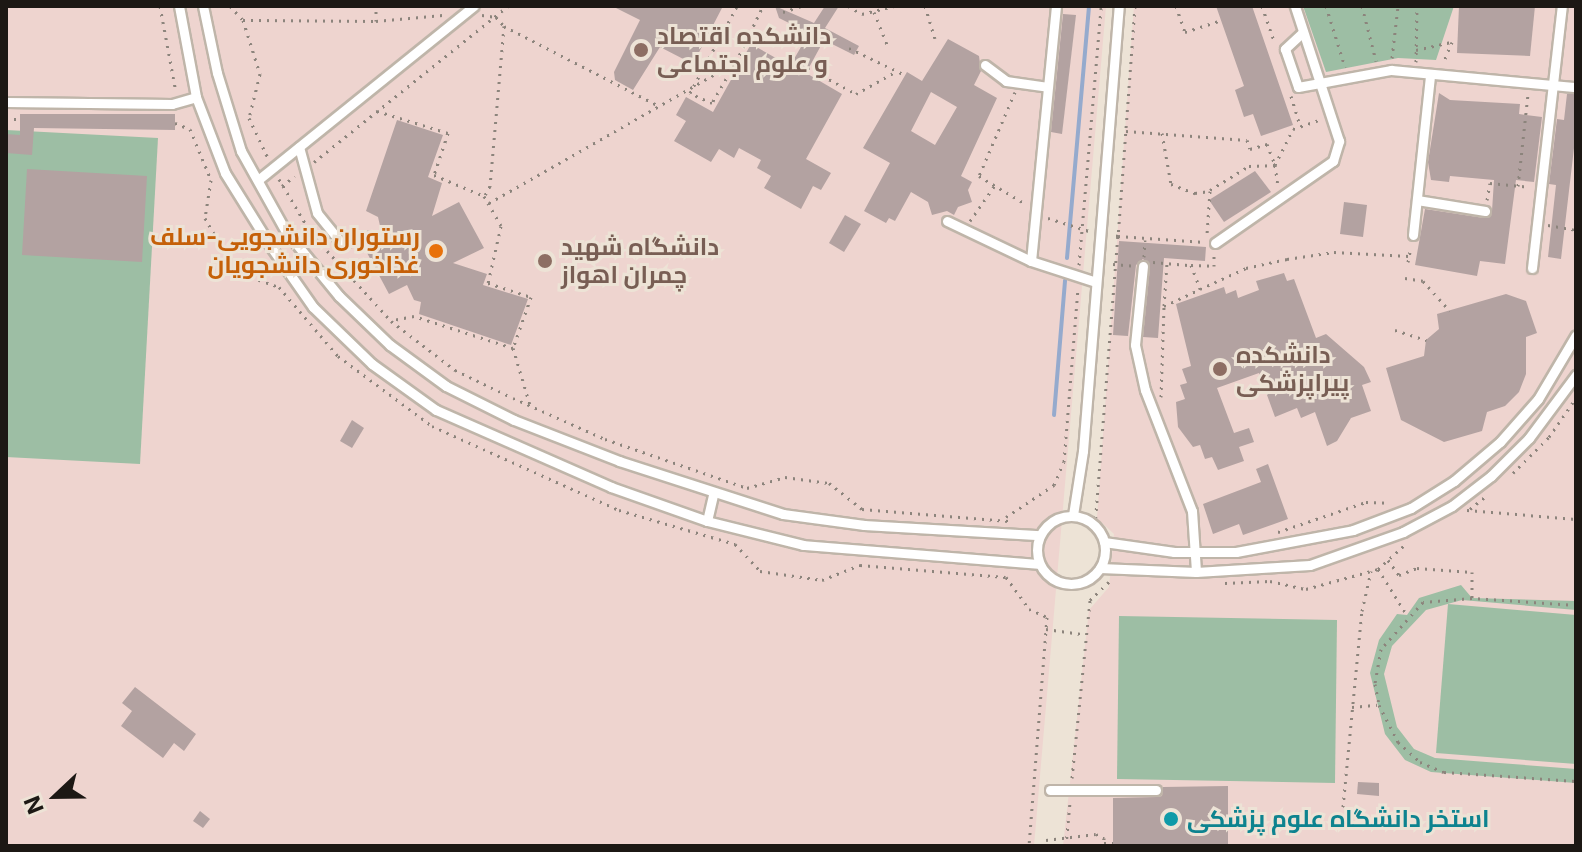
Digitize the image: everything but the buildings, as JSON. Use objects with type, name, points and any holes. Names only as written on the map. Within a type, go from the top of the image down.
[{"type":"lane","points":[[179,6],[196,97],[225,173],[271,247],[313,307],[372,364],[449,417],[611,487],[707,521],[803,545],[1039,564]]},
{"type":"lane","points":[[203,6],[217,73],[241,151],[285,230],[339,296],[390,345],[446,386],[514,420],[713,496],[755,507],[864,525],[1040,535]]},
{"type":"lane","points":[[258,180],[474,6]]},
{"type":"lane","points":[[1031,261],[1056,6]]},
{"type":"lane","points":[[1073,515],[1119,6]]},
{"type":"lane","points":[[1211,242],[1333,161],[1339,141],[1295,6]]},
{"type":"lane","points":[[1532,268],[1562,6]]},
{"type":"lane","points":[[1303,32],[1285,49],[1298,87],[1391,70],[1435,77],[1576,87]]},
{"type":"lane","points":[[985,65],[1006,81],[1048,87]]},
{"type":"lane","points":[[1413,235],[1435,77]]},
{"type":"lane","points":[[6,102],[178,102],[196,97]]},
{"type":"lane","points":[[299,147],[317,213],[341,243],[368,237]]},
{"type":"lane","points":[[1417,200],[1485,211]]},
{"type":"lane","points":[[947,221],[1031,261],[1096,282]]},
{"type":"lane","points":[[1143,264],[1135,345],[1153,410],[1192,511],[1198,552],[1196,572]]},
{"type":"lane","points":[[1104,542],[1198,552],[1291,546],[1353,530],[1411,508],[1500,442],[1538,399],[1576,335]]},
{"type":"lane","points":[[1100,568],[1196,572],[1310,565],[1415,526],[1491,476],[1529,438],[1576,375]]},
{"type":"lane","points":[[707,521],[713,496]]},
{"type":"lane","points":[[1073,515],[1095,526],[1104,542],[1100,568],[1089,580],[1066,584],[1045,574],[1039,564],[1040,535],[1051,522],[1073,515]]},
{"type":"lane","points":[[1050,790],[1156,790]]},
{"type":"path","points":[[160,6],[183,123]]},
{"type":"path","points":[[376,6],[376,21]]},
{"type":"path","points":[[282,186],[508,6]]},
{"type":"path","points":[[737,6],[690,93],[712,103],[763,6]]},
{"type":"path","points":[[783,12],[802,6]]},
{"type":"path","points":[[848,6],[862,14],[894,6]]},
{"type":"path","points":[[925,6],[935,38]]},
{"type":"path","points":[[1095,526],[1135,6]]},
{"type":"path","points":[[1176,6],[1185,32],[1221,20]]},
{"type":"path","points":[[1262,6],[1275,42],[1285,49]]},
{"type":"path","points":[[1326,6],[1349,79]]},
{"type":"path","points":[[1362,6],[1379,72]]},
{"type":"path","points":[[1391,70],[1398,6]]},
{"type":"path","points":[[1416,74],[1417,6]]},
{"type":"path","points":[[233,7],[243,20],[260,74],[249,118],[282,186],[311,233],[391,321],[455,370],[605,439],[747,488],[785,477],[829,483],[862,509],[1006,517],[1017,534]]},
{"type":"path","points":[[874,12],[887,44]]},
{"type":"path","points":[[504,26],[658,106]]},
{"type":"path","points":[[1416,50],[1452,42],[1435,77]]},
{"type":"path","points":[[849,48],[905,75]]},
{"type":"path","points":[[489,203],[736,62]]},
{"type":"path","points":[[808,68],[856,94],[897,71]]},
{"type":"path","points":[[1016,83],[1013,103],[979,176],[1064,227],[1145,240],[1211,242]]},
{"type":"path","points":[[1518,186],[1529,84]]},
{"type":"path","points":[[1298,87],[1290,99],[1300,127]]},
{"type":"path","points":[[377,111],[448,133],[434,175],[489,203],[501,226],[488,283],[531,297],[513,348],[531,406]]},
{"type":"path","points":[[1275,165],[1283,143],[1300,127],[1332,116]]},
{"type":"path","points":[[6,119],[20,119]]},
{"type":"path","points":[[1126,131],[1247,140],[1250,149],[1267,144],[1281,197]]},
{"type":"path","points":[[1162,133],[1171,184],[1195,193],[1210,191],[1249,166],[1275,165]]},
{"type":"path","points":[[1485,211],[1490,183],[1541,189]]},
{"type":"path","points":[[964,229],[995,185]]},
{"type":"path","points":[[1098,262],[1214,266],[1210,191]]},
{"type":"path","points":[[1537,224],[1576,230]]},
{"type":"path","points":[[1408,262],[1413,235]]},
{"type":"path","points":[[1143,264],[1145,240]]},
{"type":"path","points":[[1164,306],[1246,268],[1287,259],[1334,252],[1409,256]]},
{"type":"path","points":[[1153,410],[1164,391],[1167,263]]},
{"type":"path","points":[[1191,265],[1200,289]]},
{"type":"path","points":[[1405,278],[1423,281],[1450,311]]},
{"type":"path","points":[[391,321],[414,316],[513,348]]},
{"type":"path","points":[[1395,330],[1426,340]]},
{"type":"path","points":[[1506,478],[1549,437],[1576,398]]},
{"type":"path","points":[[1458,516],[1496,487]]},
{"type":"path","points":[[747,488],[755,507]]},
{"type":"path","points":[[1270,537],[1290,524],[1366,502],[1399,504]]},
{"type":"path","points":[[1467,510],[1576,519]]},
{"type":"path","points":[[735,544],[747,531]]},
{"type":"path","points":[[1220,583],[1270,581],[1306,589],[1378,569],[1409,542]]},
{"type":"path","points":[[1388,560],[1399,575],[1417,568],[1472,572],[1472,598]]},
{"type":"path","points":[[1378,569],[1407,615]]},
{"type":"path","points":[[1343,807],[1352,707],[1371,571]]},
{"type":"path","points":[[1067,844],[1083,634],[1090,600],[1100,585],[1119,577]]},
{"type":"path","points":[[1576,605],[1472,598],[1423,602],[1407,615],[1381,649],[1375,684],[1379,705],[1398,742],[1420,762],[1444,772],[1576,781]]},
{"type":"path","points":[[1046,629],[1083,634]]},
{"type":"path","points":[[1352,707],[1379,705]]},
{"type":"path","points":[[1067,844],[1096,834],[1104,844],[1113,843]]},
{"type":"path","points":[[1046,840],[1073,846]]},
{"type":"shaded area","name":"دانشگاه شهید چمران اهواز","points":[[6,6],[1106,6],[1034,846],[6,846]]},
{"type":"shaded area","points":[[1134,6],[1576,6],[1576,846],[1063,846],[1089,610],[1109,587],[1114,534],[1097,518]]},
{"type":"green space","points":[[1303,6],[1454,6],[1436,60],[1398,58],[1326,72]]},
{"type":"green space","points":[[6,130],[158,138],[140,464],[6,457]]},
{"type":"green space","points":[[1461,585],[1472,598],[1576,601],[1576,610],[1462,600],[1426,610],[1392,646],[1384,674],[1397,727],[1414,749],[1435,758],[1576,769],[1576,783],[1431,772],[1405,760],[1385,734],[1370,673],[1379,640],[1397,614],[1407,615],[1419,598]]},
{"type":"green space","points":[[1448,604],[1576,615],[1576,764],[1436,753]]},
{"type":"green space","points":[[1119,616],[1337,620],[1335,783],[1117,779]]},
{"type":"waterway","points":[[1067,258],[1089,6]]},
{"type":"waterway","points":[[1054,415],[1065,280]]},
{"type":"place","name":"دانشکده اقتصاد و علوم اجتماعی","points":[[641,50]]},
{"type":"place","name":"رستوران دانشجویی-سلف غذاخوری دانشجویان","points":[[436,251]]},
{"type":"place","name":"دانشگاه شهید چمران اهواز","points":[[545,261]]},
{"type":"place","name":"دانشکده پیراپزشکی","points":[[1220,369]]},
{"type":"place","name":"استخر دانشگاه علوم پزشکی","points":[[1171,819]]}]
